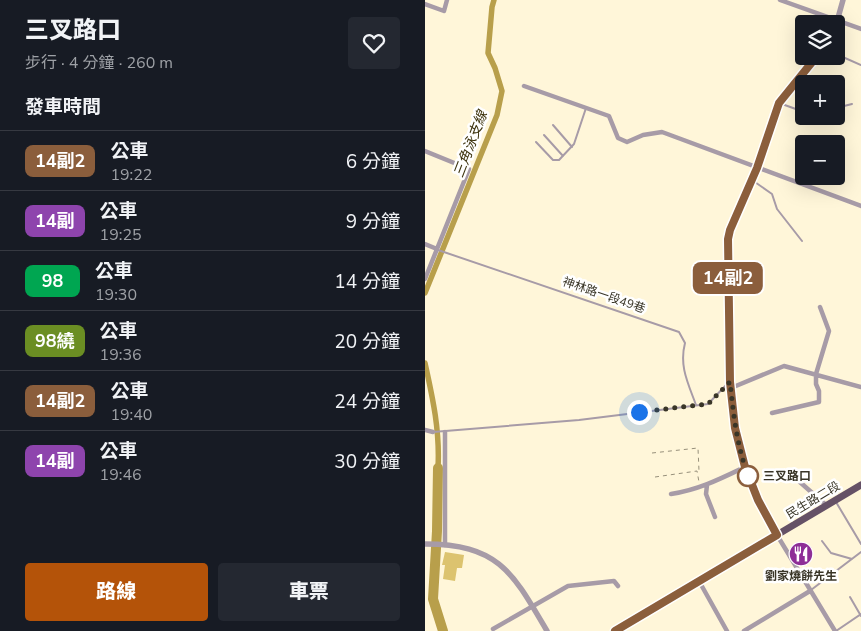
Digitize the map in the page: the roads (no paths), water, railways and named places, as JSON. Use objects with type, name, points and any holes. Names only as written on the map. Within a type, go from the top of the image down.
[{"type":"main road","name":"民生路二段","points":[[615,631],[826,504],[861,485]]},
{"type":"street","points":[[425,4],[444,11],[447,0]]},
{"type":"street","points":[[780,0],[817,15]]},
{"type":"street","points":[[839,15],[843,0]]},
{"type":"street","points":[[845,25],[861,29]]},
{"type":"street","points":[[810,65],[779,103],[757,168],[730,230],[728,239],[730,385],[735,428],[745,467],[758,500],[777,535],[836,631]]},
{"type":"street","points":[[524,86],[609,116],[618,138],[627,142],[643,135],[662,132],[861,206]]},
{"type":"street","points":[[425,151],[469,169],[439,250],[425,279]]},
{"type":"street","points":[[425,244],[439,250]]},
{"type":"street","points":[[772,413],[819,402],[816,374],[829,331],[820,307]]},
{"type":"street","points":[[730,385],[784,366],[861,387]]},
{"type":"street","points":[[425,430],[433,432]]},
{"type":"street","points":[[444,432],[444,544]]},
{"type":"street","points":[[671,494],[701,488],[745,467]]},
{"type":"street","points":[[780,472],[793,476],[826,504]]},
{"type":"street","points":[[707,485],[706,494],[715,517]]},
{"type":"street","points":[[427,544],[444,544],[486,555],[499,563],[511,574],[547,631]]},
{"type":"street","points":[[493,629],[568,586],[613,581],[618,586]]},
{"type":"street","points":[[699,582],[727,631]]},
{"type":"street","points":[[744,631],[810,590]]},
{"type":"lane","points":[[845,58],[861,65]]},
{"type":"lane","points":[[779,103],[795,109]]},
{"type":"lane","points":[[845,105],[852,104]]},
{"type":"lane","points":[[536,142],[553,160],[559,160],[572,147],[586,108]]},
{"type":"lane","points":[[553,125],[572,147]]},
{"type":"lane","points":[[544,135],[563,156]]},
{"type":"lane","points":[[751,180],[772,194],[777,209],[802,241]]},
{"type":"lane","name":"神林路一段49巷","points":[[439,250],[679,332],[685,343],[682,356],[685,374],[696,405]]},
{"type":"lane","points":[[433,432],[579,420],[708,404],[730,385]]},
{"type":"lane","points":[[835,500],[861,544]]},
{"type":"lane","points":[[822,541],[831,553],[851,559]]},
{"type":"lane","points":[[810,590],[861,552]]},
{"type":"lane","points":[[836,631],[861,615],[850,597]]},
{"type":"waterway","name":"三角泳支線","points":[[425,293],[497,115],[502,91],[488,53],[494,0]]},
{"type":"waterway","name":"三角泳支線","points":[[425,363],[437,428],[438,468]]},
{"type":"waterway","name":"三角泳支線","points":[[438,468],[433,599],[443,631]]},
{"type":"place","name":"三叉路口","points":[[748,476]]},
{"type":"place","name":"劉家燒餅先生","points":[[801,554]]}]
